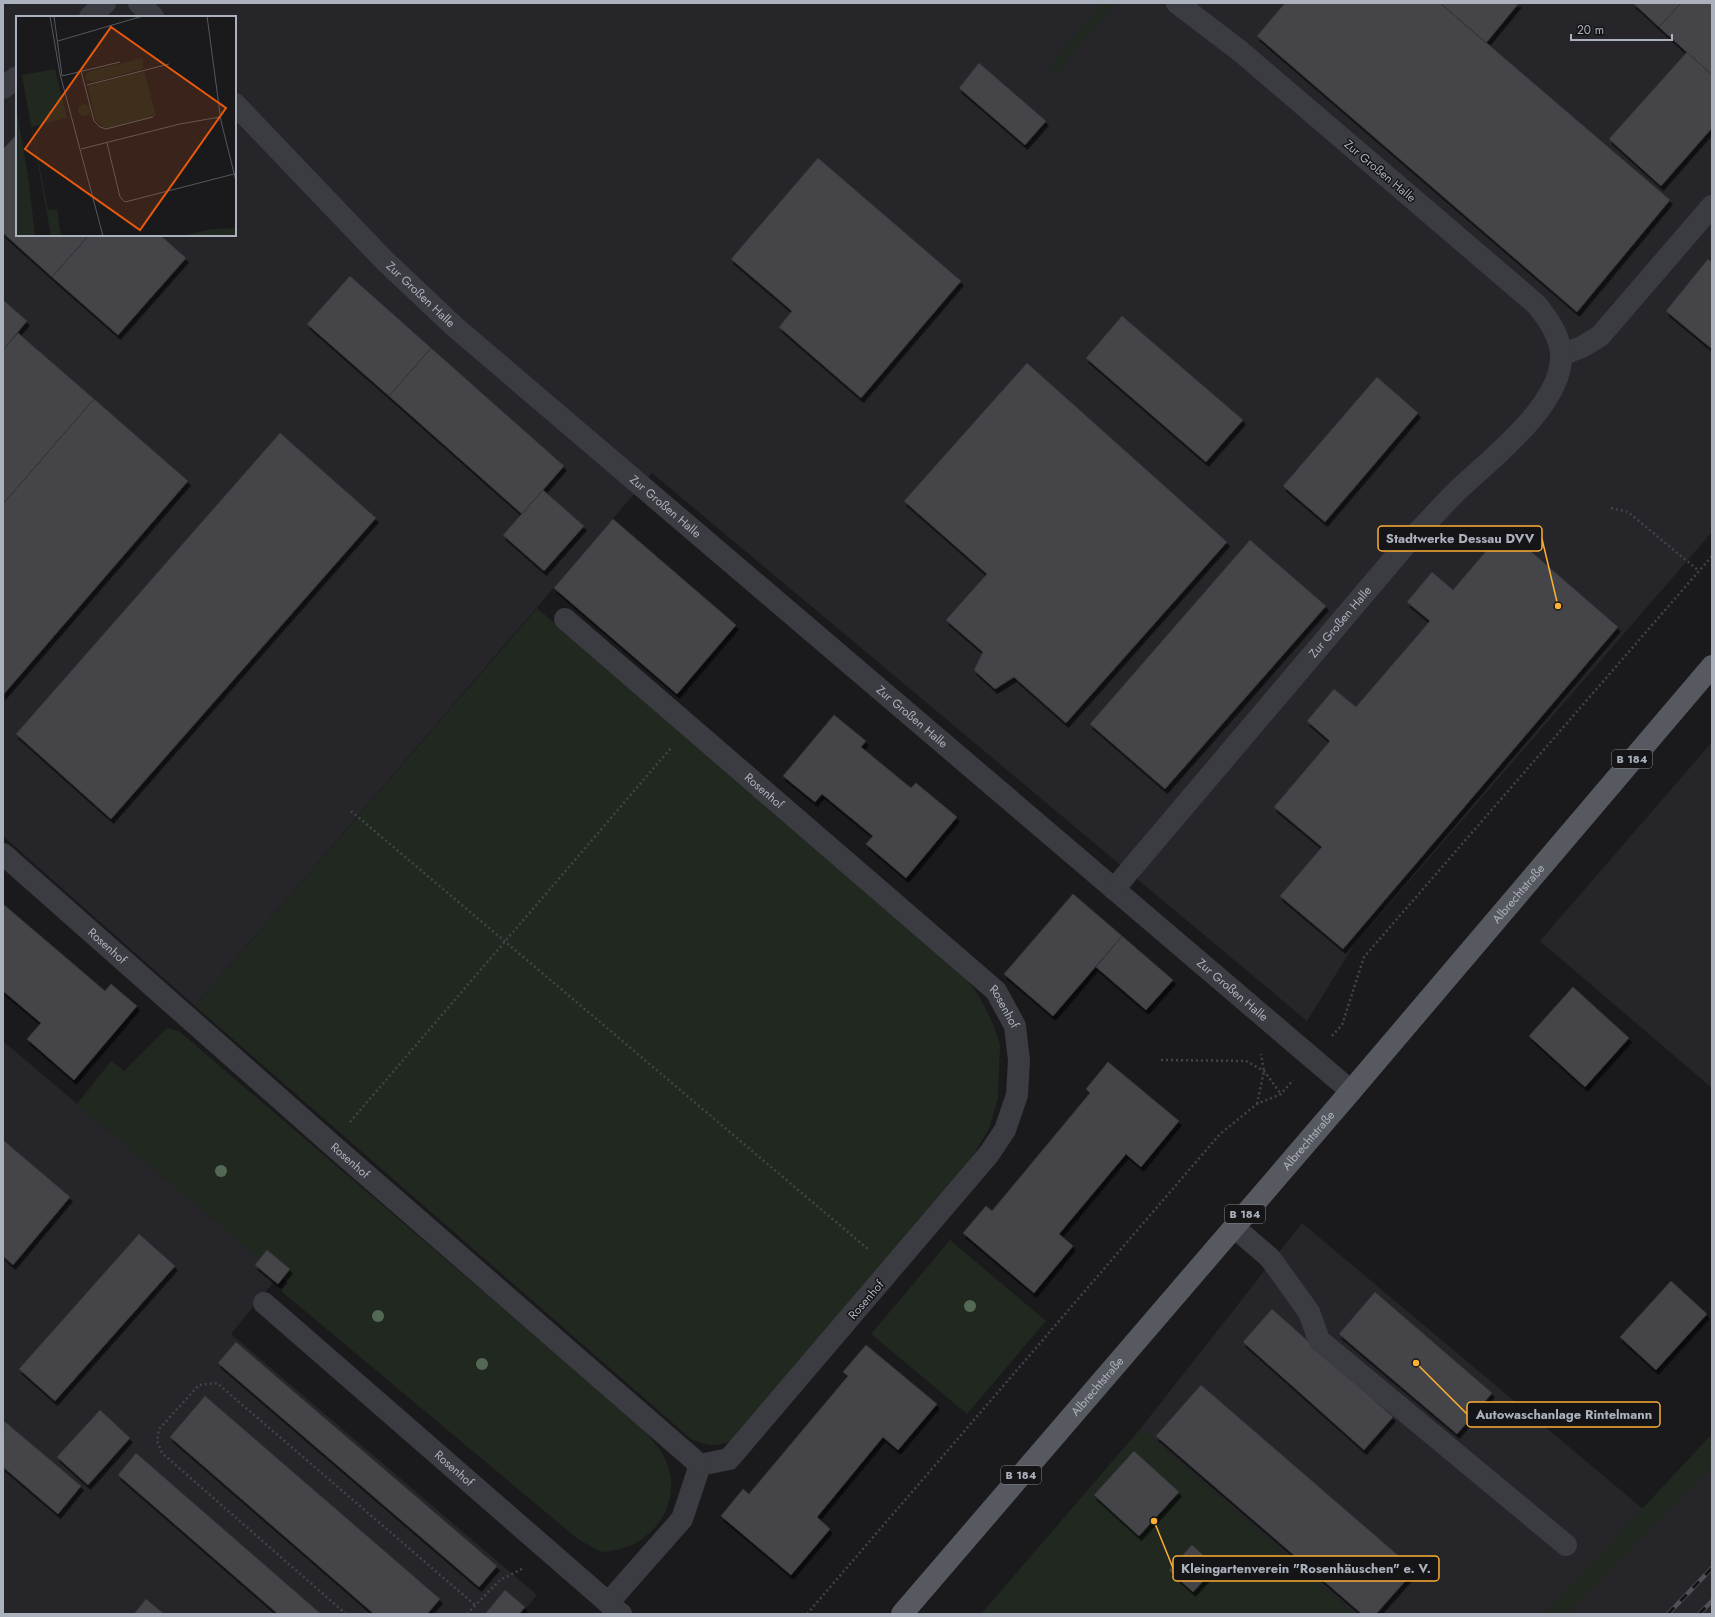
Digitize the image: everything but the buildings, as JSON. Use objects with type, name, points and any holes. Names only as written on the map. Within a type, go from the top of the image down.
[{"type":"main road","name":"Albrechtstraße","points":[[902,1614],[1351,1091],[1712,666]]},
{"type":"street","points":[[91,16],[105,3]]},
{"type":"street","points":[[139,3],[152,16]]},
{"type":"street","name":"Zur Großen Halle","points":[[1114,889],[1408,542],[1457,491],[1521,431],[1540,408],[1555,383],[1561,355],[1554,328],[1536,304],[1246,56],[1177,3]]},
{"type":"street","points":[[3,88],[16,77]]},
{"type":"street","name":"Zur Großen Halle","points":[[236,105],[379,255],[456,327],[1351,1091]]},
{"type":"street","points":[[1561,355],[1582,348],[1600,336],[1712,206]]},
{"type":"street","name":"Rosenhof","points":[[565,619],[996,991],[1014,1026],[1019,1060],[1017,1095],[1004,1130],[989,1154],[730,1459],[700,1465]]},
{"type":"street","name":"Rosenhof","points":[[3,854],[331,1144],[700,1465]]},
{"type":"street","points":[[1234,1227],[1270,1258],[1309,1312],[1318,1340],[1566,1545]]},
{"type":"street","name":"Rosenhof","points":[[264,1303],[614,1608],[682,1519],[700,1465]]},
{"type":"path","points":[[1611,508],[1628,512],[1699,570]]},
{"type":"path","points":[[807,1614],[1220,1134],[1257,1104],[1281,1094],[1313,1059],[1342,1025],[1364,956],[1712,556]]},
{"type":"path","points":[[331,1144],[689,727]]},
{"type":"path","points":[[351,811],[892,1269]]},
{"type":"path","points":[[1161,1060],[1246,1061],[1264,1071],[1281,1094]]},
{"type":"path","points":[[346,1614],[162,1453],[157,1441],[159,1429],[199,1385],[217,1383],[475,1605]]},
{"type":"path","points":[[468,1614],[500,1580],[552,1554]]},
{"type":"shaded area","points":[[3,3],[1712,3],[1712,532],[1354,945],[1307,1021],[652,473],[195,1006],[3,836]]},
{"type":"shaded area","points":[[1102,3],[1115,3],[1057,73],[1049,66]]},
{"type":"shaded area","points":[[537,608],[958,969],[977,993],[991,1019],[1000,1044],[998,1098],[989,1129],[972,1157],[731,1441],[720,1444],[711,1445],[691,1439],[195,1006]]},
{"type":"shaded area","points":[[1712,742],[1712,1088],[1540,941]]},
{"type":"shaded area","points":[[167,1028],[179,1031],[639,1425],[662,1453],[670,1473],[670,1499],[659,1522],[651,1532],[641,1540],[629,1546],[606,1552],[598,1550],[579,1540],[281,1291],[288,1283],[77,1104],[111,1061],[124,1071]]},
{"type":"shaded area","points":[[3,1041],[279,1275],[231,1334],[537,1595],[521,1614],[3,1614]]},
{"type":"shaded area","points":[[1302,1223],[1643,1509],[1544,1614],[1354,1614],[1141,1428]]},
{"type":"shaded area","points":[[950,1240],[1046,1321],[967,1414],[871,1334]]},
{"type":"shaded area","points":[[1141,1428],[1354,1614],[981,1614]]},
{"type":"shaded area","points":[[1712,1434],[1712,1466],[1568,1614],[1544,1614]]},
{"type":"shaded area","points":[[1712,1465],[1712,1614],[1568,1614],[1587,1593]]},
{"type":"railway","points":[[1668,1614],[1712,1568]]},
{"type":"railway","points":[[1699,1614],[1712,1601]]},
{"type":"place","name":"Stadtwerke Dessau DVV","points":[[1558,606]]},
{"type":"place","name":"Autowaschanlage Rintelmann","points":[[1416,1363]]},
{"type":"place","name":"Kleingartenverein \"Rosenhäuschen\" e. V.","points":[[1154,1521]]}]
